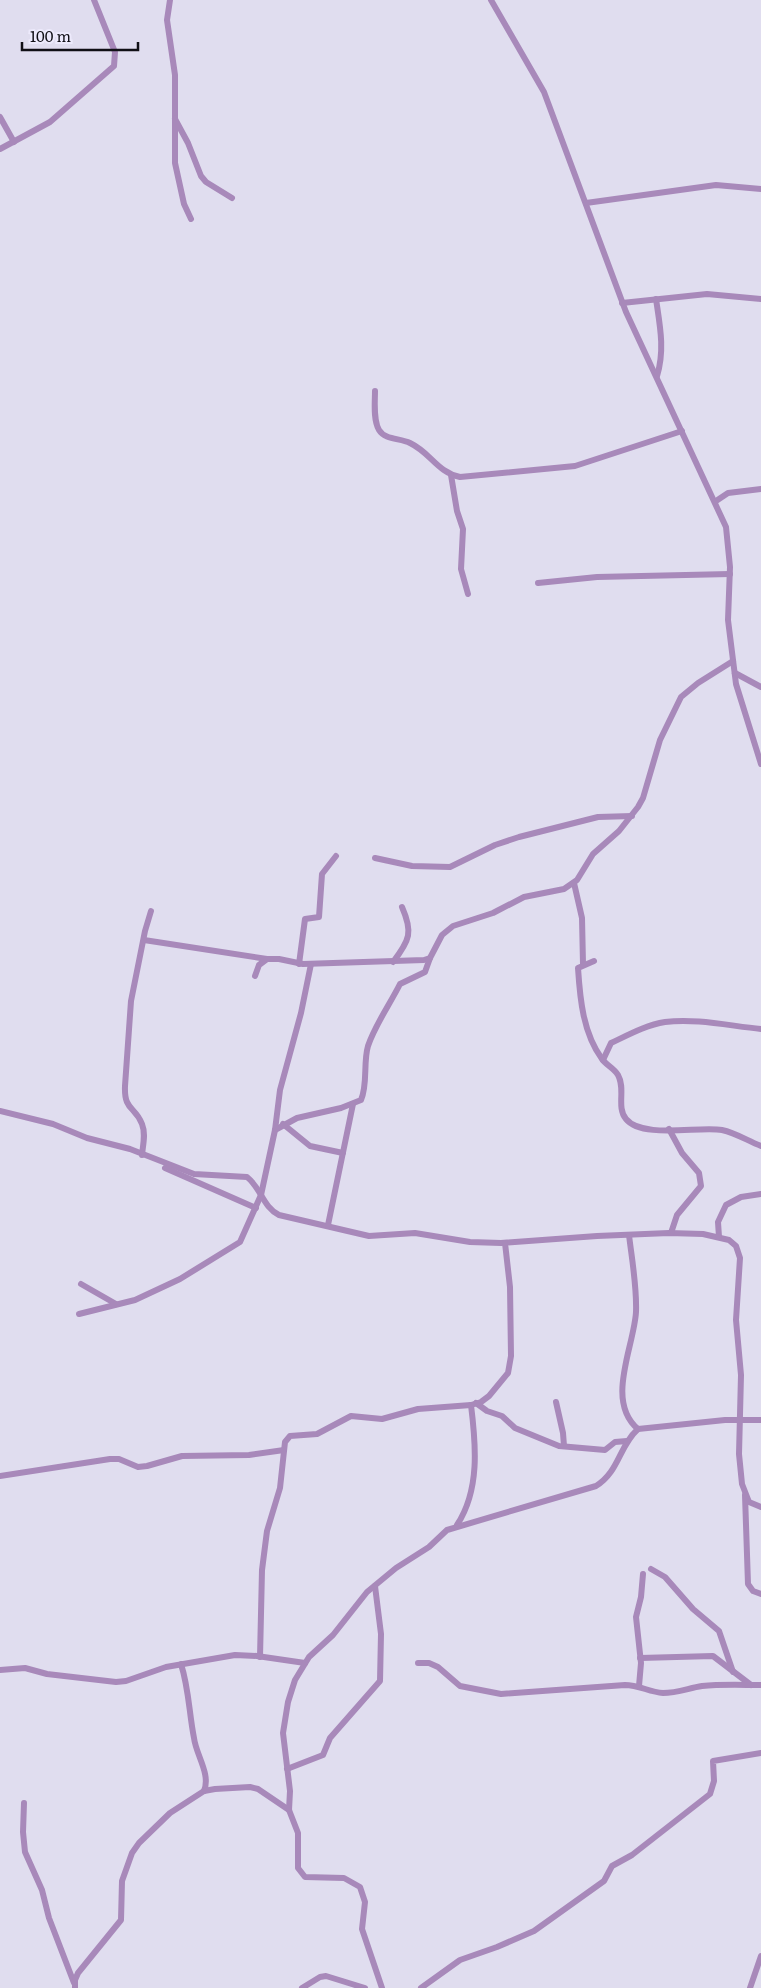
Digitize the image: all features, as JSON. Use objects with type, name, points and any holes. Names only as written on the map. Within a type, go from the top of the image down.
[{"type":"street","points":[[0,149],[50,122],[114,66],[115,52],[94,0]]},
{"type":"street","points":[[170,0],[167,20],[175,75],[175,163],[184,204],[191,219]]},
{"type":"street","points":[[491,0],[544,92],[622,303],[716,501],[726,526],[730,547],[728,620],[733,661],[747,722],[761,764]]},
{"type":"street","points":[[0,117],[14,142]]},
{"type":"street","points":[[174,118],[191,147],[206,182],[232,198]]},
{"type":"street","points":[[586,203],[716,185],[761,189]]},
{"type":"street","points":[[622,303],[707,294],[761,299]]},
{"type":"street","points":[[656,299],[662,348],[662,361],[657,376]]},
{"type":"street","points":[[375,391],[376,424],[379,431],[387,437],[409,442],[426,453],[443,472],[460,477],[575,466],[682,432]]},
{"type":"street","points":[[451,475],[457,511],[463,529],[461,569],[468,594]]},
{"type":"street","points":[[716,501],[728,493],[761,489]]},
{"type":"street","points":[[538,583],[597,577],[730,574]]},
{"type":"street","points":[[276,1130],[298,1118],[353,1104],[361,1100],[364,1094],[365,1063],[372,1034],[390,1006],[400,984],[418,978],[425,972],[442,935],[453,926],[493,913],[524,897],[564,889],[574,884],[596,849],[620,832],[643,798],[660,740],[681,697],[698,683],[733,661]]},
{"type":"street","points":[[735,673],[761,687]]},
{"type":"street","points":[[376,858],[412,866],[450,867],[495,845],[519,837],[598,817],[632,816]]},
{"type":"street","points":[[299,964],[306,919],[319,917],[322,874],[336,856]]},
{"type":"street","points":[[574,884],[582,918],[583,964]]},
{"type":"street","points":[[393,962],[409,938],[408,923],[402,907]]},
{"type":"street","points":[[142,1155],[144,1136],[142,1123],[128,1107],[124,1092],[128,1024],[151,911]]},
{"type":"street","points":[[144,940],[268,959],[279,959],[299,964],[419,961],[430,958]]},
{"type":"street","points":[[254,976],[259,965],[268,959]]},
{"type":"street","points":[[594,961],[583,964],[578,968],[586,1029],[603,1060],[618,1074],[622,1084],[621,1106],[626,1119],[631,1123],[646,1128],[723,1130],[761,1146]]},
{"type":"street","points":[[79,1314],[136,1300],[180,1279],[240,1242],[261,1195],[276,1130],[280,1090],[301,1013],[311,964]]},
{"type":"street","points":[[603,1060],[611,1043],[653,1025],[666,1022],[704,1022],[761,1029]]},
{"type":"street","points":[[328,1225],[353,1104]]},
{"type":"street","points":[[0,1111],[52,1124],[87,1138],[194,1174],[247,1177],[271,1211],[279,1215],[369,1236],[415,1234],[470,1242],[505,1243],[671,1233],[719,1237],[734,1243],[740,1258],[736,1320],[741,1375],[739,1454],[745,1495],[748,1584],[753,1591],[761,1594]]},
{"type":"street","points":[[284,1124],[310,1146],[343,1153]]},
{"type":"street","points":[[669,1129],[682,1153],[699,1173],[701,1186],[677,1215],[671,1233]]},
{"type":"street","points":[[159,1162],[172,1171],[206,1184],[256,1208]]},
{"type":"street","points":[[719,1237],[718,1222],[726,1205],[741,1197],[761,1194]]},
{"type":"street","points":[[630,1235],[636,1311],[622,1382],[623,1400],[629,1421],[638,1428]]},
{"type":"street","points":[[260,1657],[265,1548],[267,1531],[280,1488],[285,1442],[290,1436],[317,1434],[351,1416],[382,1419],[418,1409],[474,1404],[489,1396],[508,1372],[511,1356],[510,1287],[505,1243]]},
{"type":"street","points":[[81,1284],[116,1304]]},
{"type":"street","points":[[556,1402],[564,1446]]},
{"type":"street","points":[[474,1404],[487,1412],[502,1416],[515,1428],[564,1446],[605,1450],[615,1442],[627,1441]]},
{"type":"street","points":[[457,1526],[466,1509],[475,1475],[474,1404]]},
{"type":"street","points":[[382,1988],[362,1929],[365,1902],[360,1887],[344,1878],[327,1876],[309,1878],[302,1874],[297,1858],[298,1833],[289,1810],[290,1791],[283,1733],[288,1702],[295,1680],[305,1663],[333,1635],[347,1615],[374,1586],[396,1568],[429,1547],[442,1534],[457,1526],[596,1486],[613,1472],[627,1441],[638,1428],[676,1423],[761,1420]]},
{"type":"street","points":[[0,1476],[119,1459],[138,1466],[147,1466],[182,1456],[249,1455],[284,1450]]},
{"type":"street","points":[[745,1495],[749,1502],[761,1507]]},
{"type":"street","points":[[651,1569],[665,1577],[693,1609],[718,1631],[733,1672]]},
{"type":"street","points":[[639,1686],[640,1658],[636,1617],[641,1597],[643,1574]]},
{"type":"street","points":[[287,1769],[323,1755],[330,1738],[380,1681],[381,1634],[374,1586]]},
{"type":"street","points":[[0,1670],[25,1668],[48,1674],[116,1682],[181,1664],[235,1655],[305,1663]]},
{"type":"street","points":[[640,1658],[713,1656],[751,1685]]},
{"type":"street","points":[[418,1663],[429,1663],[438,1667],[460,1686],[501,1694],[625,1685],[639,1686],[650,1691],[662,1693],[702,1686],[761,1685]]},
{"type":"street","points":[[181,1664],[188,1686],[194,1738],[205,1776],[204,1792]]},
{"type":"street","points":[[421,1988],[460,1960],[534,1931],[604,1881],[612,1866],[632,1855],[710,1794],[714,1781],[713,1761],[761,1753]]},
{"type":"street","points":[[74,1986],[78,1973],[121,1920],[122,1881],[132,1853],[139,1843],[170,1813],[204,1792],[215,1789],[258,1789],[289,1810]]},
{"type":"street","points":[[24,1803],[23,1832],[25,1852],[42,1890],[49,1918],[74,1986]]},
{"type":"street","points":[[750,1988],[761,1956]]},
{"type":"street","points":[[302,1988],[320,1977],[326,1976],[365,1988]]}]
